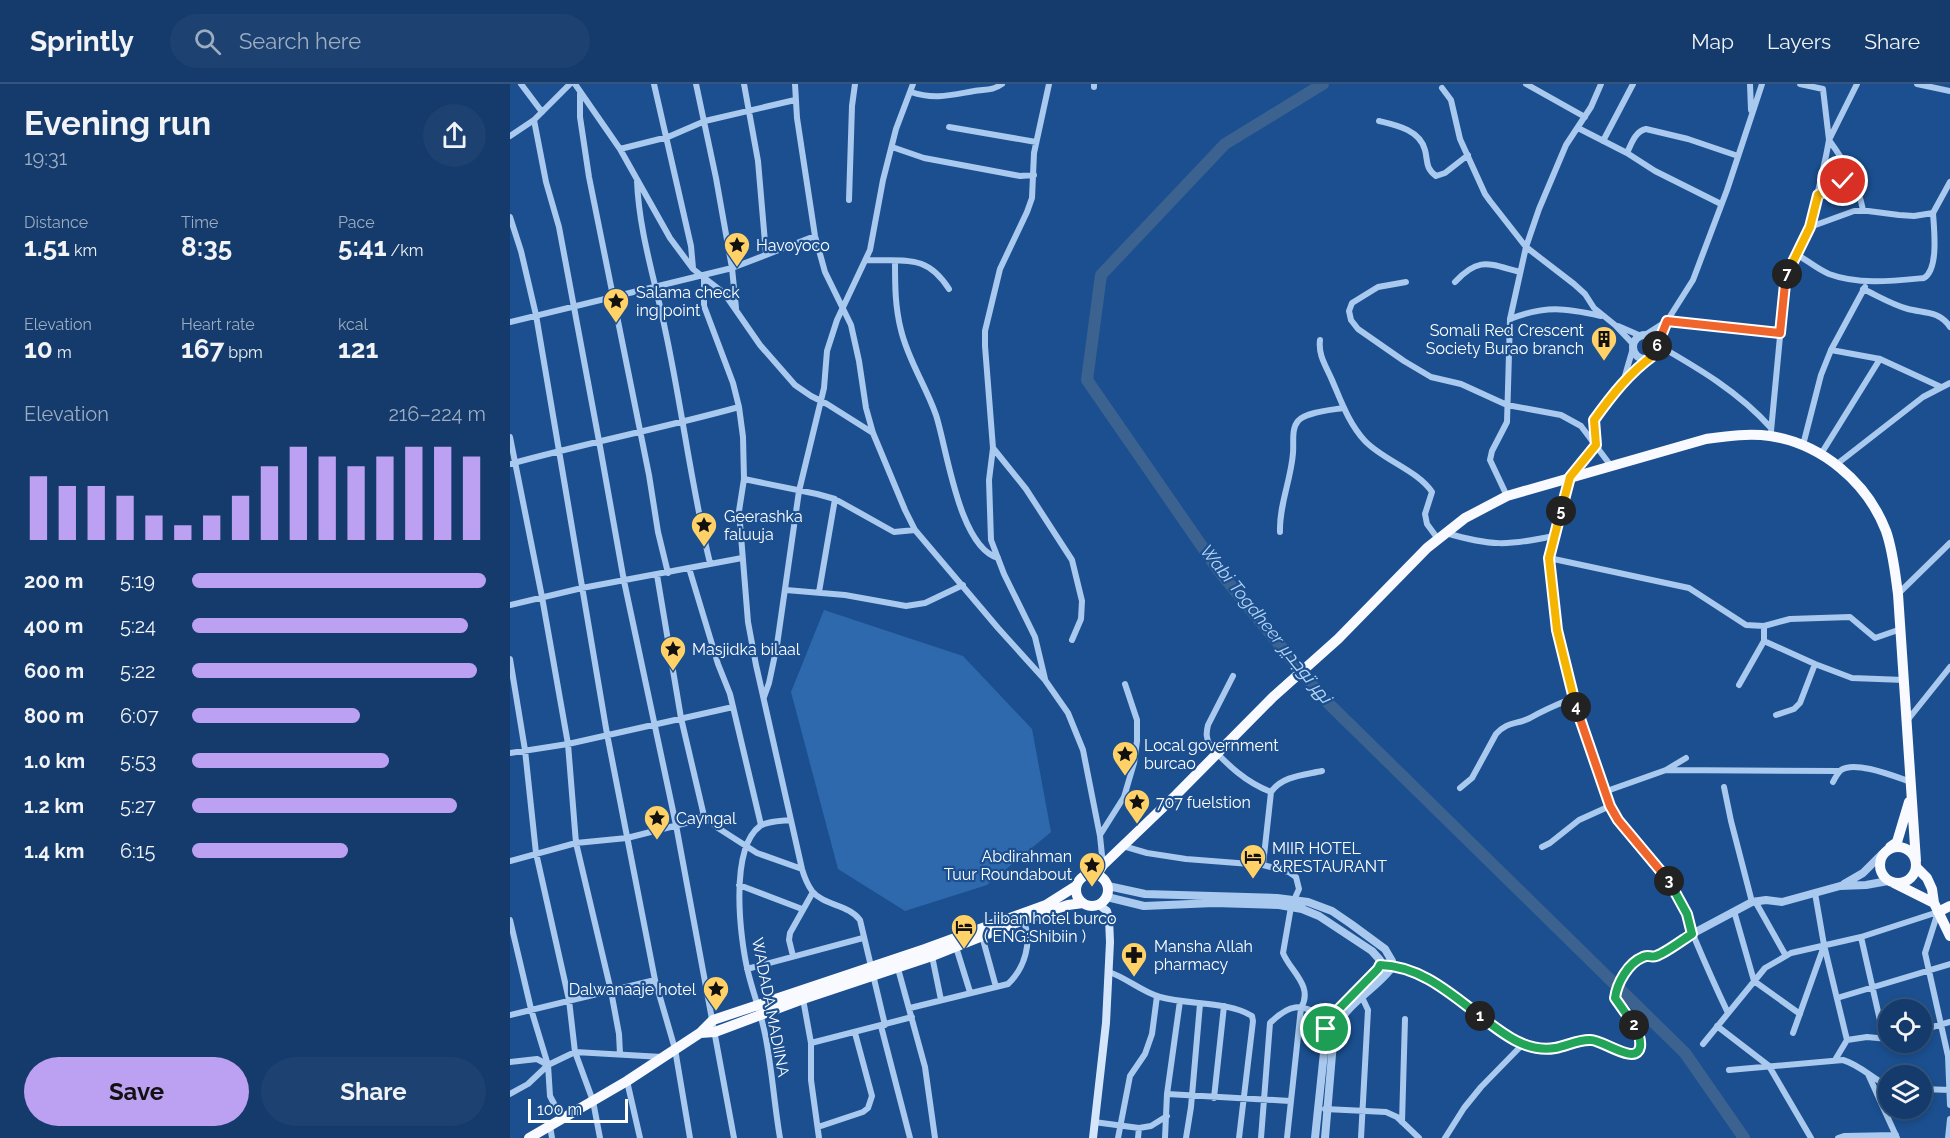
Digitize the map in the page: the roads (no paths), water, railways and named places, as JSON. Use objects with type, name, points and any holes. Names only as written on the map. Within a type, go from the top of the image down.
[{"type":"highway","points":[[700,1033],[715,1032],[759,1010],[897,963],[1046,905],[1076,886],[1082,877],[1100,869],[1273,697],[1338,639],[1441,536],[1465,518],[1507,496],[1706,439],[1729,435],[1771,432],[1821,454],[1858,484],[1876,510],[1886,530],[1893,556],[1898,594],[1916,864],[1911,878],[1906,881],[1891,882]]},
{"type":"highway","points":[[1911,796],[1897,842],[1884,852],[1880,860],[1880,872],[1891,882],[1936,908],[1950,906]]},
{"type":"highway","points":[[1884,852],[1898,846],[1909,850],[1927,878],[1936,908],[1950,936]]},
{"type":"highway","points":[[897,963],[932,956],[1068,905],[1083,903],[1088,905],[1105,896],[1106,881],[1100,869]]},
{"type":"highway","points":[[1076,886],[1076,892],[1083,903]]},
{"type":"highway","points":[[529,1138],[627,1081],[700,1033],[714,1020],[803,999],[871,971]]},
{"type":"main road","points":[[1092,1138],[1109,972],[1109,918],[1105,896]]},
{"type":"street","points":[[521,84],[542,112]]},
{"type":"street","points":[[510,136],[534,120],[570,84]]},
{"type":"street","points":[[575,84],[620,149],[670,238],[693,269],[724,293],[760,345],[795,385],[873,433]]},
{"type":"street","points":[[654,84],[668,137],[691,246],[693,269]]},
{"type":"street","points":[[696,84],[732,268],[737,312]]},
{"type":"street","points":[[744,84],[758,160],[766,254]]},
{"type":"street","points":[[795,84],[795,100],[815,236],[825,272],[851,325],[866,408],[873,433],[915,530],[1045,680],[1068,713],[1083,750],[1100,836],[1100,869]]},
{"type":"street","points":[[849,200],[852,106],[855,84]]},
{"type":"street","points":[[763,699],[776,652],[799,491],[824,388],[831,334],[867,260],[874,238],[883,180],[896,129],[913,84]]},
{"type":"street","points":[[911,92],[924,97],[948,96],[996,88],[1002,84]]},
{"type":"street","points":[[1045,680],[1035,637],[992,545],[989,480],[993,448],[985,331],[1000,269],[1028,213],[1032,198],[1036,142],[1049,84]]},
{"type":"street","points":[[1526,84],[1585,117]]},
{"type":"street","points":[[1507,496],[1490,460],[1492,451],[1507,422],[1510,319],[1520,272],[1526,247],[1559,161],[1601,84]]},
{"type":"street","points":[[1603,141],[1633,84]]},
{"type":"street","points":[[1750,84],[1751,115]]},
{"type":"street","points":[[1728,1014],[1692,934],[1687,914],[1677,894],[1665,875],[1618,820],[1604,792],[1573,698],[1557,630],[1549,558],[1570,477],[1596,445],[1594,420],[1624,380],[1656,352],[1656,344],[1667,321],[1693,280],[1762,84]]},
{"type":"street","points":[[1800,84],[1823,86],[1829,140],[1858,188],[1863,210]]},
{"type":"street","points":[[1771,432],[1785,284],[1796,254],[1810,227],[1829,140],[1857,84]]},
{"type":"street","points":[[1917,84],[1950,91]]},
{"type":"street","points":[[1442,88],[1451,100],[1456,124],[1485,194],[1526,247],[1585,294],[1594,308],[1615,325],[1633,346],[1636,355],[1647,359]]},
{"type":"street","points":[[580,94],[580,117],[589,177],[668,573]]},
{"type":"street","points":[[620,149],[668,137],[705,121],[795,100]]},
{"type":"street","points":[[534,120],[546,182],[559,227],[624,581],[676,825],[714,1020],[734,1138]]},
{"type":"street","points":[[1379,121],[1404,127],[1414,134],[1425,148],[1427,166],[1436,176],[1445,173],[1468,155]]},
{"type":"street","points":[[949,127],[1036,142]]},
{"type":"street","points":[[1578,128],[1627,153],[1655,171],[1721,204]]},
{"type":"street","points":[[1627,153],[1637,134],[1646,129],[1688,139],[1738,156]]},
{"type":"street","points":[[892,147],[924,158],[1020,176],[1034,175]]},
{"type":"street","points":[[1818,195],[1843,181],[1848,169]]},
{"type":"street","points":[[637,178],[639,209],[665,327],[710,563]]},
{"type":"street","points":[[1796,254],[1829,274],[1868,281],[1923,278],[1931,269],[1934,245],[1933,213],[1950,182]]},
{"type":"street","points":[[1810,227],[1863,210],[1914,216],[1933,213]]},
{"type":"street","points":[[510,217],[521,251],[536,315],[607,734],[655,980],[675,1049],[690,1138]]},
{"type":"street","points":[[510,322],[573,305],[704,276],[732,268],[815,236]]},
{"type":"street","points":[[867,260],[912,261],[928,265],[940,275],[950,289]]},
{"type":"street","points":[[895,261],[896,310],[901,331],[936,416],[959,503],[979,544],[987,554],[998,558]]},
{"type":"street","points":[[1455,282],[1466,270],[1475,265],[1487,264],[1520,272]]},
{"type":"street","points":[[704,276],[704,306],[733,383],[739,407],[743,437],[744,479],[739,511],[748,622],[802,869],[813,892],[828,902],[853,912],[860,920],[910,1138]]},
{"type":"street","points":[[1803,445],[1821,375],[1831,350],[1868,281]]},
{"type":"street","points":[[1406,282],[1377,287],[1352,303],[1349,311],[1351,320],[1358,329],[1404,362],[1431,377],[1461,384],[1507,405],[1561,415],[1581,426],[1611,466]]},
{"type":"street","points":[[1863,290],[1908,309],[1923,310],[1941,316],[1950,327]]},
{"type":"street","points":[[1510,319],[1529,312],[1559,308],[1605,317]]},
{"type":"street","points":[[1624,380],[1633,346],[1643,336],[1667,321],[1780,333]]},
{"type":"street","points":[[1615,325],[1652,338],[1656,344],[1705,372],[1758,413],[1771,432]]},
{"type":"street","points":[[1320,340],[1320,353],[1343,408],[1366,442],[1432,492],[1425,514],[1427,524],[1441,536],[1500,544],[1553,536]]},
{"type":"street","points":[[1831,350],[1880,359],[1941,387]]},
{"type":"street","points":[[1821,454],[1880,359]]},
{"type":"street","points":[[1836,464],[1923,397],[1950,383]]},
{"type":"street","points":[[512,463],[640,431],[682,423],[739,407]]},
{"type":"street","points":[[1280,532],[1282,508],[1293,455],[1295,426],[1307,415],[1343,408]]},
{"type":"street","points":[[510,437],[512,463],[542,597],[568,744],[576,843],[619,1034],[620,1054]]},
{"type":"street","points":[[993,448],[1026,489],[1072,560],[1082,601],[1081,619],[1072,640]]},
{"type":"street","points":[[744,479],[835,499],[894,532],[915,530]]},
{"type":"street","points":[[819,592],[835,499]]},
{"type":"street","points":[[1898,594],[1950,543]]},
{"type":"street","points":[[510,605],[582,588],[742,558]]},
{"type":"street","points":[[1549,558],[1689,588],[1746,625],[1764,626],[1790,619],[1850,617],[1875,638],[1901,629]]},
{"type":"street","points":[[689,568],[718,664],[727,685],[761,825]]},
{"type":"street","points":[[657,575],[681,718],[704,816],[747,846],[769,858],[802,869]]},
{"type":"street","points":[[786,590],[819,592],[906,606],[925,603],[963,585]]},
{"type":"street","points":[[1739,685],[1764,641],[1764,626]]},
{"type":"street","points":[[1764,641],[1852,678],[1904,680]]},
{"type":"street","points":[[510,659],[525,750],[536,853],[569,1000],[575,1052],[592,1101],[600,1138]]},
{"type":"street","points":[[1776,715],[1794,709],[1800,704],[1815,664]]},
{"type":"street","points":[[1906,722],[1950,667]]},
{"type":"street","points":[[1233,676],[1206,733],[1210,746],[1240,776],[1271,792]]},
{"type":"street","points":[[1100,836],[1124,797],[1134,763],[1137,720],[1125,684]]},
{"type":"street","points":[[1460,788],[1472,778],[1501,729],[1573,698]]},
{"type":"street","points":[[510,753],[568,744],[733,707]]},
{"type":"street","points":[[1604,792],[1666,770],[1686,758]]},
{"type":"street","points":[[1666,770],[1840,771],[1847,768],[1861,768],[1911,782]]},
{"type":"street","points":[[1263,865],[1271,792],[1278,784],[1290,778],[1322,771]]},
{"type":"street","points":[[1833,782],[1840,771]]},
{"type":"street","points":[[1724,788],[1731,822],[1754,902],[1786,956]]},
{"type":"street","points":[[1542,847],[1551,843],[1579,820],[1610,806]]},
{"type":"street","points":[[510,861],[576,843],[627,838],[704,816]]},
{"type":"street","points":[[747,846],[753,833],[761,825],[791,820]]},
{"type":"street","name":"WADADA MADIINA","points":[[747,846],[741,865],[740,916],[747,969],[765,1035],[780,1138]]},
{"type":"street","points":[[1122,846],[1147,853],[1186,859],[1263,865],[1288,872],[1296,878],[1299,889],[1291,907],[1283,954],[1302,981],[1305,997],[1301,1008],[1287,1138]]},
{"type":"street","points":[[1840,886],[1863,873],[1884,852]]},
{"type":"street","points":[[1380,965],[1392,965],[1416,972],[1438,984],[1490,1023],[1523,1044],[1537,1048],[1554,1048],[1590,1040],[1600,1041],[1632,1055],[1640,1048],[1640,1039],[1615,998],[1616,990],[1632,964],[1641,957],[1658,956],[1692,934],[1754,902],[1766,900],[1782,902],[1840,886],[1891,882]]},
{"type":"street","points":[[739,885],[802,909]]},
{"type":"street","points":[[793,956],[789,940],[790,933],[813,892]]},
{"type":"street","points":[[1815,893],[1824,945],[1847,1040],[1835,1060]]},
{"type":"street","points":[[1144,906],[1145,894]]},
{"type":"street","points":[[1105,896],[1145,894],[1291,907],[1319,916],[1376,954],[1380,960],[1378,969],[1338,1021],[1334,1031],[1325,1138]]},
{"type":"street","points":[[1105,896],[1144,906],[1214,899],[1295,899],[1320,906],[1342,918],[1385,950],[1390,956],[1392,965],[1385,976],[1359,994],[1330,1018],[1327,1024],[1315,1138]]},
{"type":"street","points":[[1703,1044],[1765,968],[1791,953],[1861,937],[1936,908]]},
{"type":"street","points":[[1936,908],[1925,953],[1948,1056],[1950,1105]]},
{"type":"street","points":[[1734,911],[1754,981],[1800,1014]]},
{"type":"street","points":[[510,920],[531,1009],[548,1065],[550,1096],[562,1119]]},
{"type":"street","points":[[910,1008],[1008,984],[1013,980],[1023,962],[1028,940],[1023,920]]},
{"type":"street","points":[[982,936],[996,987]]},
{"type":"street","points":[[1861,937],[1878,1007]]},
{"type":"street","points":[[747,969],[863,938]]},
{"type":"street","points":[[1793,1033],[1824,945]]},
{"type":"street","points":[[956,947],[970,992]]},
{"type":"street","points":[[932,956],[941,1000]]},
{"type":"street","points":[[897,963],[925,1067],[935,1138]]},
{"type":"street","points":[[1837,998],[1950,964]]},
{"type":"street","points":[[1109,972],[1157,996],[1180,1002],[1224,1006],[1249,1013],[1253,1018],[1239,1138]]},
{"type":"street","points":[[510,1015],[655,980]]},
{"type":"street","points":[[1359,994],[1368,1010],[1361,1138]]},
{"type":"street","points":[[1118,1138],[1130,1076],[1145,1054],[1152,1034],[1157,996]]},
{"type":"street","points":[[803,999],[811,1043],[811,1080],[819,1138]]},
{"type":"street","points":[[1165,1138],[1167,1094],[1180,1002]]},
{"type":"street","points":[[1186,1138],[1200,1004]]},
{"type":"street","points":[[1214,1098],[1224,1006]]},
{"type":"street","points":[[1261,1138],[1270,1023],[1284,1010],[1301,1008],[1330,1018]]},
{"type":"street","points":[[811,1043],[912,1017]]},
{"type":"street","points":[[1402,1122],[1405,1019]]},
{"type":"street","points":[[1932,1026],[1950,1022]]},
{"type":"street","points":[[1717,1026],[1769,1066],[1811,1138]]},
{"type":"street","points":[[818,1127],[863,1112],[870,1103],[871,1090],[855,1033]]},
{"type":"street","points":[[1847,1040],[1878,1038]]},
{"type":"street","points":[[1444,1138],[1481,1087],[1523,1044]]},
{"type":"street","points":[[510,1094],[528,1084],[548,1065],[575,1052],[663,1058]]},
{"type":"street","points":[[510,1062],[537,1059],[548,1065]]},
{"type":"street","points":[[1729,1070],[1843,1060],[1852,1063],[1878,1080]]},
{"type":"street","points":[[1838,1138],[1844,1136],[1897,1137],[1868,1074]]},
{"type":"street","points":[[627,1081],[639,1138]]},
{"type":"street","points":[[1932,1089],[1949,1090]]},
{"type":"street","points":[[1167,1094],[1290,1101]]},
{"type":"street","points":[[1317,1109],[1363,1109],[1386,1112],[1402,1122],[1419,1138]]},
{"type":"street","points":[[1094,1122],[1139,1128],[1150,1126],[1167,1116]]},
{"type":"street","points":[[1949,1135],[1950,1119]]},
{"type":"street","points":[[550,1126],[552,1138]]},
{"type":"street","points":[[1138,1138],[1139,1128]]},
{"type":"waterway","name":"Wabi Togdheer نهر توجدير","points":[[1323,84],[1225,144],[1101,275],[1087,380],[1219,571],[1324,699],[1685,1053],[1744,1138]]},
{"type":"place","name":"Havoyoco","points":[[737,268]]},
{"type":"place","name":"Salama check ing point","points":[[616,324]]},
{"type":"place","name":"Somali Red Crescent Society Burao branch","points":[[1604,362]]},
{"type":"place","name":"Geerashka faluuja","points":[[704,548]]},
{"type":"place","name":"Masjidka bilaal","points":[[673,672]]},
{"type":"place","name":"Local government burcao","points":[[1125,777]]},
{"type":"place","name":"707 fuelstion","points":[[1137,825]]},
{"type":"place","name":"Cayngal","points":[[657,841]]},
{"type":"place","name":"MIIR HOTEL &RESTAURANT","points":[[1253,880]]},
{"type":"place","name":"Abdirahman Tuur Roundabout","points":[[1092,888]]},
{"type":"place","name":"Liiban hotel burco ( ENG:Shibiin )","points":[[964,950]]},
{"type":"place","name":"Mansha Allah pharmacy","points":[[1134,978]]},
{"type":"place","name":"Dalwanaaje hotel","points":[[716,1012]]}]
